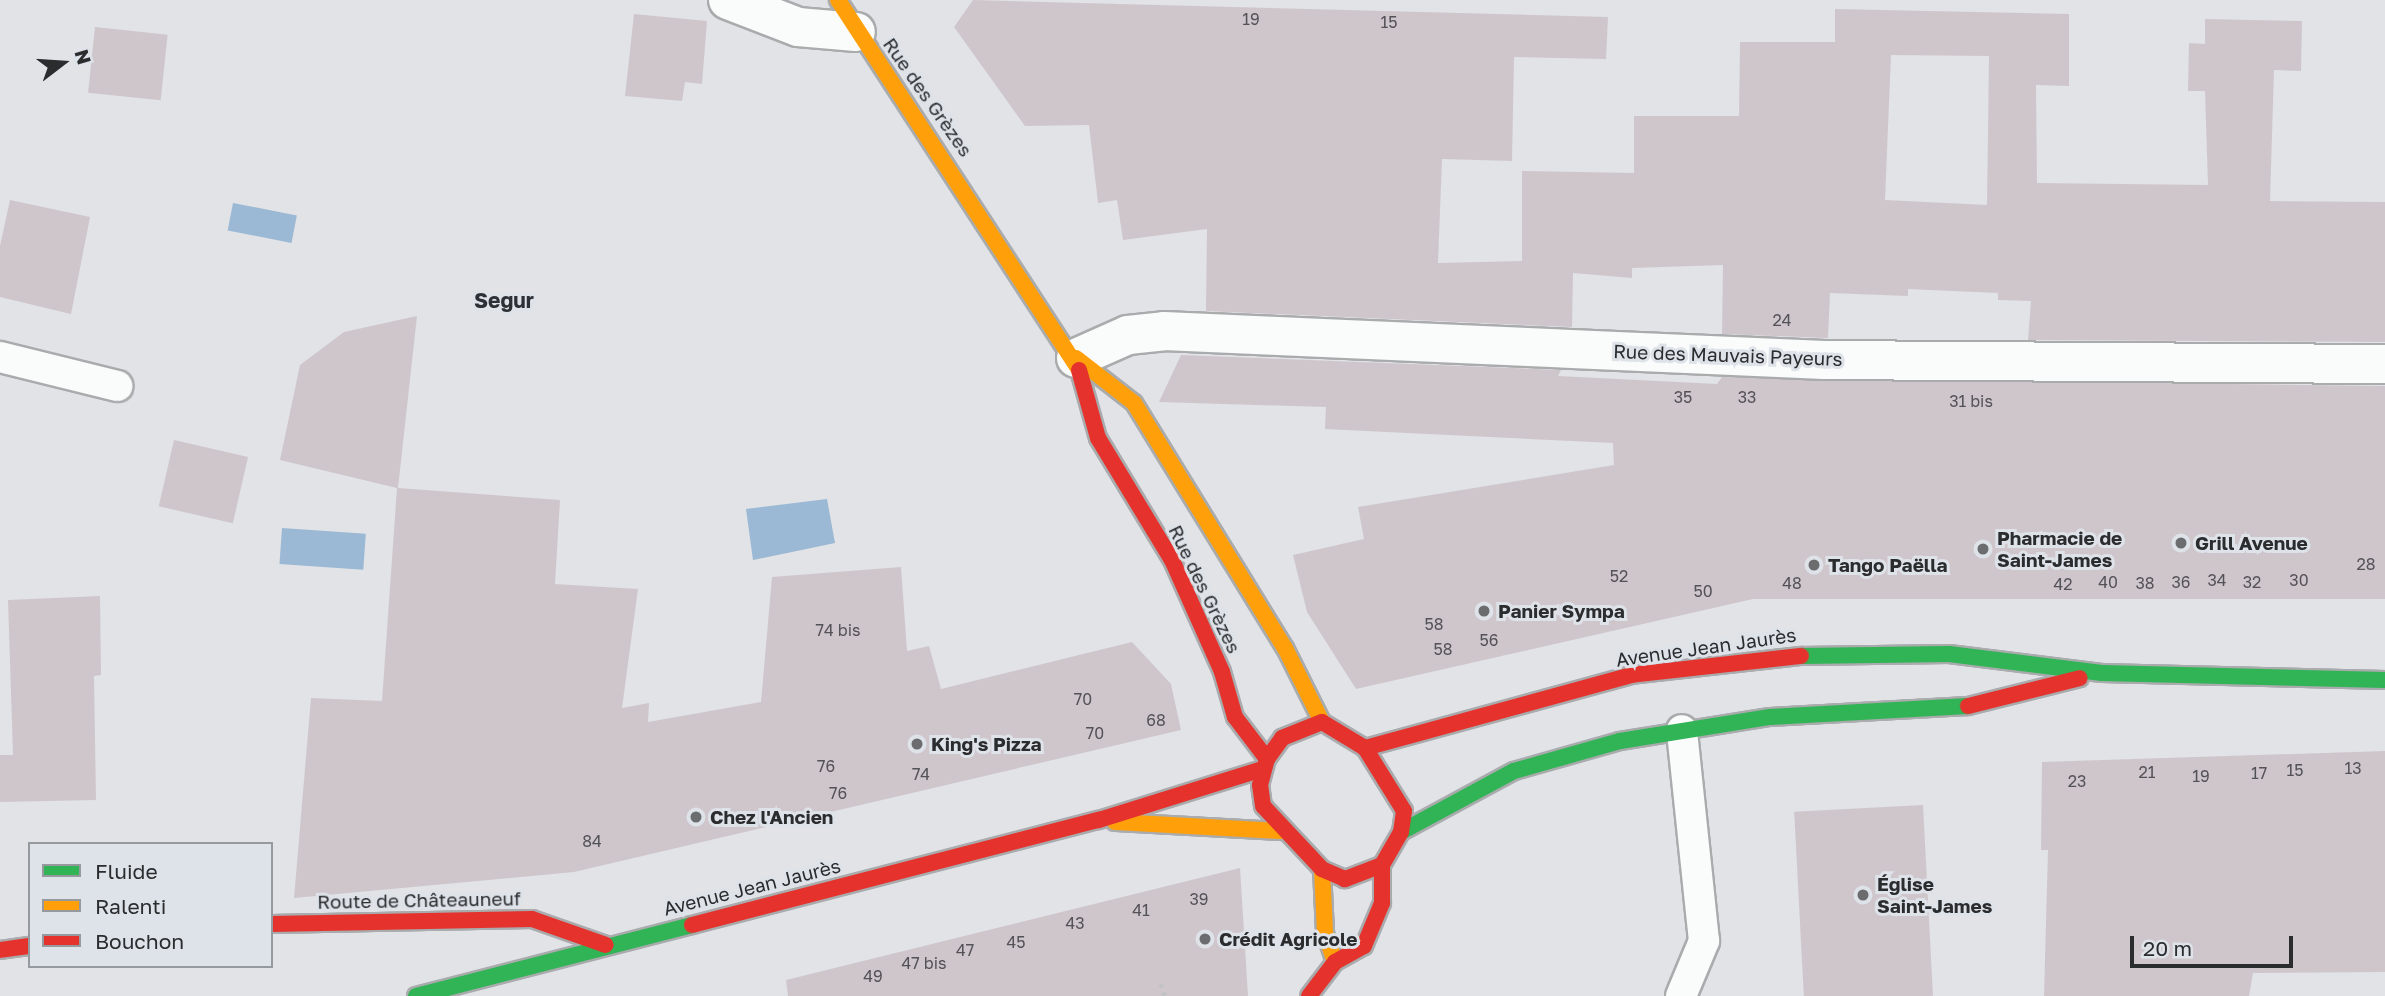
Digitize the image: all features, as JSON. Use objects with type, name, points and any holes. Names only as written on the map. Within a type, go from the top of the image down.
[{"type":"main road","name":"Rue des Grèzes","points":[[847,16],[1076,358],[1134,403],[1284,648],[1322,722]]},
{"type":"main road","name":"Rue des Grèzes","points":[[1076,358],[1098,438],[1172,560],[1222,672],[1235,718],[1265,764]]},
{"type":"main road","name":"Avenue Jean Jaurès","points":[[1365,748],[1631,675],[1767,656],[1949,654],[2102,673],[2385,680]]},
{"type":"main road","name":"Avenue Jean Jaurès","points":[[1401,832],[1514,771],[1620,741],[1770,717],[1965,707],[2102,673]]},
{"type":"main road","points":[[1310,996],[1335,962],[1364,946],[1382,903],[1382,864],[1401,832],[1404,811],[1365,748],[1322,722],[1282,738],[1265,764],[1263,806],[1281,831],[1322,869],[1345,879],[1382,864]]},
{"type":"main road","name":"Avenue Jean Jaurès","points":[[416,996],[1099,820],[1265,764]]},
{"type":"main road","name":"Avenue Jean Jaurès","points":[[1099,820],[1185,830],[1281,831]]},
{"type":"main road","points":[[1322,869],[1325,933],[1335,962]]},
{"type":"main road","name":"Route de Châteauneuf","points":[[273,924],[532,919],[606,946]]},
{"type":"main road","points":[[0,950],[28,946]]},
{"type":"street","points":[[728,0],[798,27],[847,16]]},
{"type":"street","name":"Rue des Mauvais Payeurs","points":[[1076,358],[1129,335],[1164,331],[1824,360],[2385,364]]},
{"type":"lane","points":[[0,357],[117,386]]},
{"type":"lane","points":[[1681,996],[1704,941],[1682,730]]},
{"type":"path","points":[[1161,985],[1165,996]]},
{"type":"water","points":[[233,203],[297,215],[291,243],[228,230]]},
{"type":"water","points":[[827,499],[835,543],[753,560],[746,509]]},
{"type":"water","points":[[282,528],[366,534],[363,570],[279,564]]},
{"type":"building","points":[[973,0],[1608,17],[1606,59],[1514,57],[1512,161],[1442,159],[1438,263],[1522,261],[1522,171],[1634,173],[1634,116],[1739,116],[1740,42],[1835,42],[1835,9],[2069,14],[2069,86],[2036,85],[2037,183],[2208,185],[2205,91],[2188,91],[2189,43],[2205,44],[2205,19],[2302,21],[2301,71],[2274,70],[2270,201],[2385,202],[2385,342],[2028,340],[2031,301],[1998,300],[1998,293],[1908,289],[1908,296],[1830,293],[1828,338],[1722,334],[1723,265],[1632,268],[1632,278],[1573,273],[1572,327],[1206,311],[1207,229],[1123,240],[1117,200],[1098,203],[1089,125],[1025,126],[954,27]],"holes":[[[1891,55],[1989,56],[1987,205],[1885,200]]]},
{"type":"building","points":[[634,14],[707,21],[702,84],[685,82],[682,101],[625,96]]},
{"type":"building","points":[[95,27],[168,35],[161,100],[88,93]]},
{"type":"building","points":[[10,200],[90,217],[71,314],[0,297],[0,246]]},
{"type":"building","points":[[417,316],[398,488],[560,500],[555,584],[638,589],[622,708],[649,703],[648,722],[761,702],[772,577],[901,567],[907,651],[929,646],[941,689],[1132,642],[1171,684],[1181,730],[574,872],[294,898],[311,698],[382,701],[397,488],[280,460],[300,365],[344,332]]},
{"type":"building","points":[[1181,355],[1561,370],[1558,376],[1717,384],[1722,377],[2385,386],[2385,599],[1753,599],[1356,689],[1307,612],[1293,555],[1364,539],[1358,507],[1614,465],[1613,443],[1325,429],[1326,407],[1159,402]]},
{"type":"building","points":[[174,440],[248,457],[233,523],[159,506]]},
{"type":"building","points":[[100,596],[101,675],[94,676],[96,800],[0,802],[0,755],[13,755],[8,600]]},
{"type":"building","points":[[2385,751],[2385,972],[2253,973],[2249,996],[2044,996],[2048,850],[2041,850],[2042,762]]},
{"type":"building","name":"Église Saint-James","points":[[1923,805],[1933,996],[1804,996],[1794,812]]},
{"type":"building","points":[[1240,868],[1248,996],[788,996],[786,980]]},
{"type":"traffic: fast","points":[[1801,656],[1949,654],[2102,673],[2385,680]]},
{"type":"traffic: fast","points":[[1401,832],[1514,771],[1620,741],[1770,717],[1968,706]]},
{"type":"traffic: fast","points":[[416,996],[692,925]]},
{"type":"traffic: slow","points":[[838,0],[1079,370]]},
{"type":"traffic: slow","points":[[1076,358],[1134,403],[1285,648],[1322,722]]},
{"type":"traffic: slow","points":[[1115,822],[1281,831]]},
{"type":"traffic: slow","points":[[1322,869],[1325,933],[1335,962]]},
{"type":"traffic: jam","points":[[1079,370],[1098,438],[1172,560],[1222,672],[1235,717],[1267,759]]},
{"type":"traffic: jam","points":[[1365,748],[1631,675],[1801,656]]},
{"type":"traffic: jam","points":[[1968,706],[2080,678]]},
{"type":"traffic: jam","points":[[1322,722],[1365,748],[1404,811],[1401,832],[1382,865],[1345,879],[1322,869],[1263,806],[1260,785],[1267,759],[1282,738],[1322,722]]},
{"type":"traffic: jam","points":[[692,925],[1099,820],[1263,769]]},
{"type":"traffic: jam","points":[[1309,996],[1335,962],[1364,946],[1382,903],[1382,865]]},
{"type":"traffic: jam","points":[[273,924],[532,919],[606,945]]},
{"type":"traffic: jam","points":[[0,950],[28,946]]},
{"type":"place","name":"Grill Avenue","points":[[2181,543]]},
{"type":"place","name":"Pharmacie de Saint-James","points":[[1983,549]]},
{"type":"place","name":"Tango Paëlla","points":[[1814,565]]},
{"type":"place","name":"Panier Sympa","points":[[1484,611]]},
{"type":"place","name":"King's Pizza","points":[[917,744]]},
{"type":"place","name":"Chez l'Ancien","points":[[696,817]]},
{"type":"place","name":"Église Saint-James","points":[[1863,895]]},
{"type":"place","name":"Crédit Agricole","points":[[1205,939]]},
{"type":"district","name":"Segur","points":[[504,300]]}]
